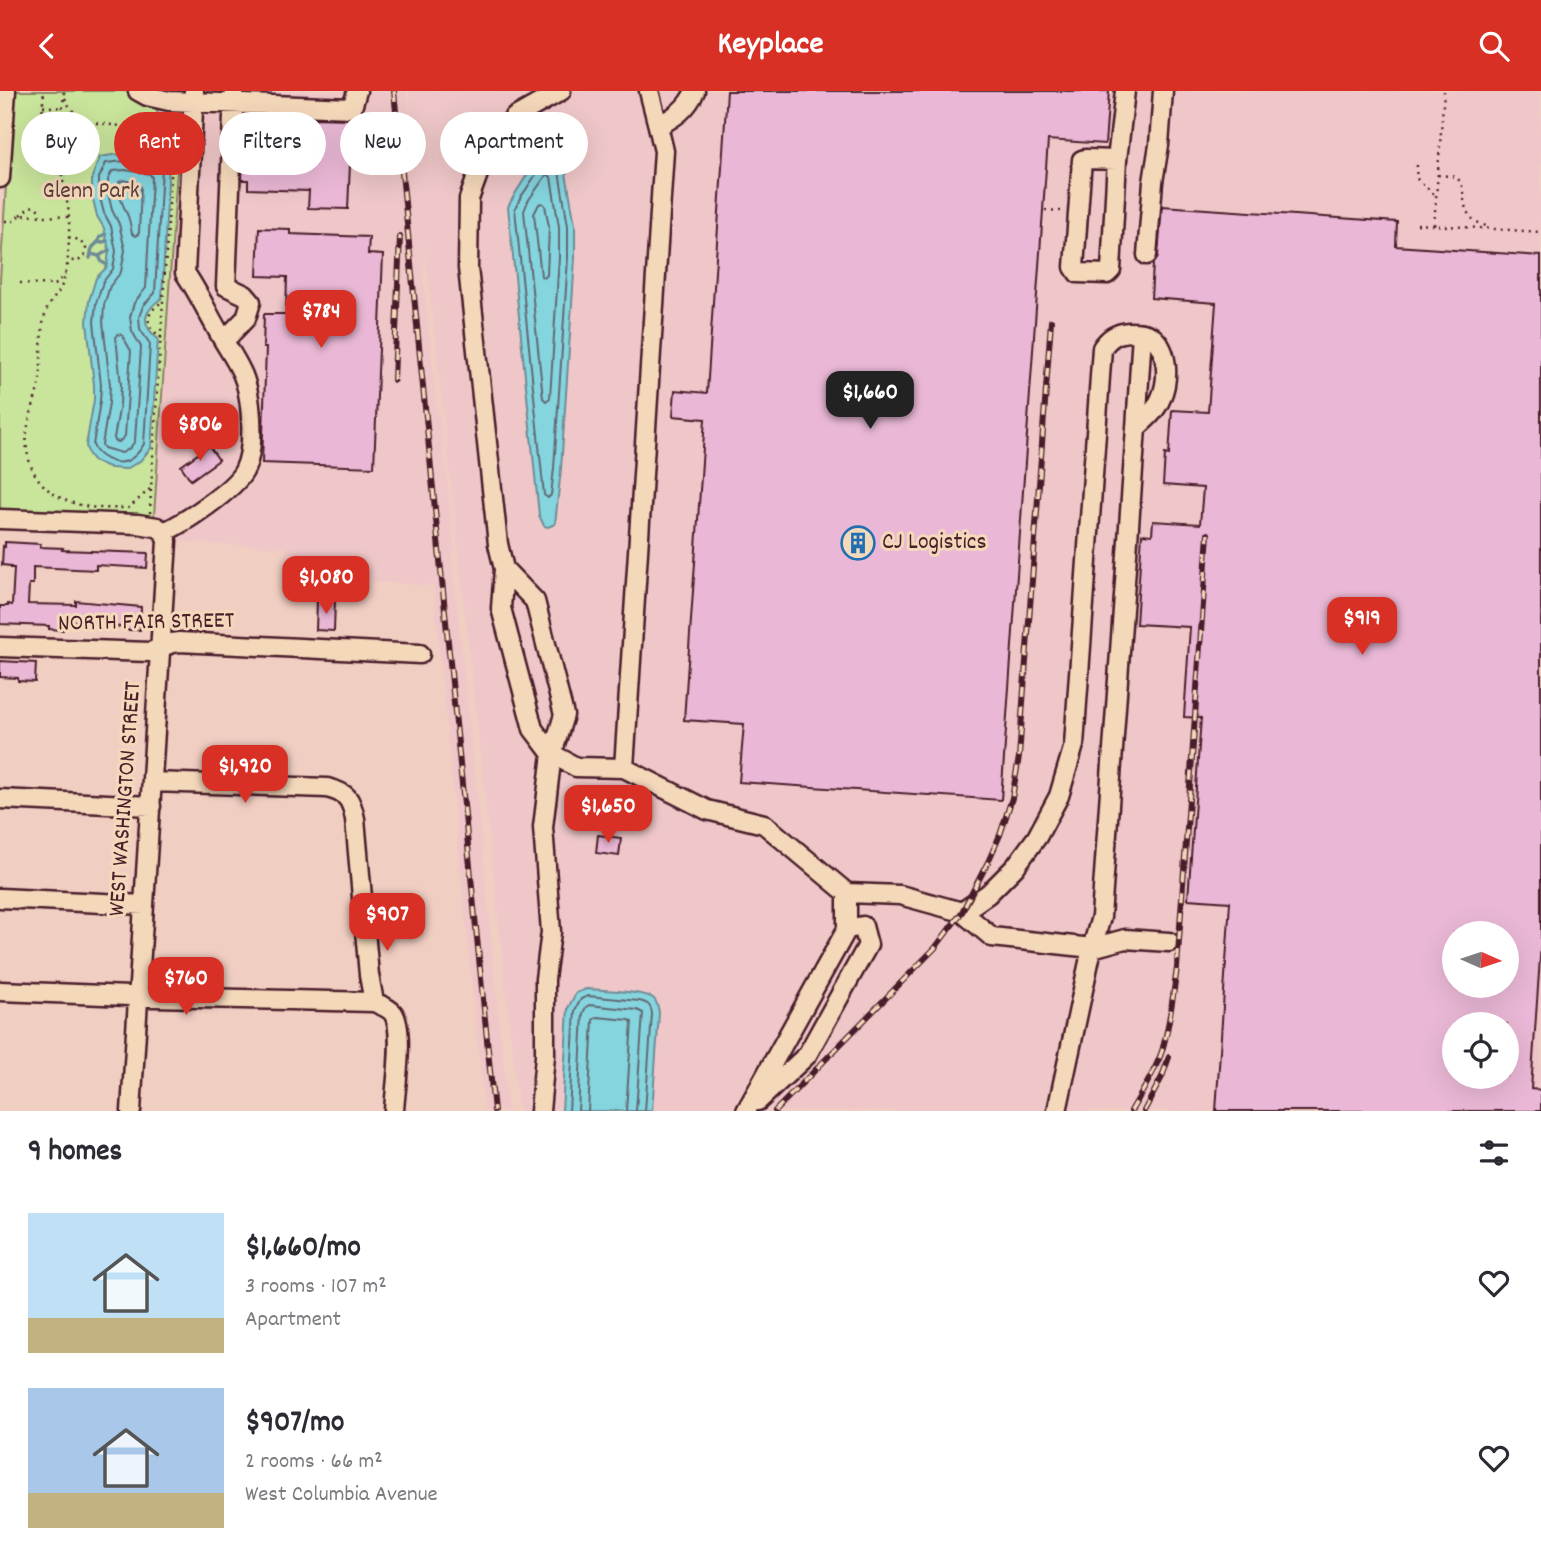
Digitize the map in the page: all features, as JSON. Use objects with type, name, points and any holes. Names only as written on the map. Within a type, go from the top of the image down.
[{"type":"street","points":[[0,178],[6,91]]},
{"type":"street","points":[[138,91],[169,101],[194,96],[234,97],[352,108],[356,91]]},
{"type":"street","points":[[561,91],[515,117],[487,149],[469,199],[468,268],[498,544],[505,569],[501,608],[533,729],[552,754],[576,767],[624,768],[707,810],[764,824],[847,893],[900,895],[962,912],[992,937],[1092,948],[1125,939],[1169,942]]},
{"type":"street","points":[[624,768],[664,151],[649,91]]},
{"type":"street","points":[[658,126],[676,117],[695,91]]},
{"type":"street","points":[[1117,160],[1082,160],[1074,267],[1078,273],[1107,274],[1111,270],[1117,160],[1125,91]]},
{"type":"street","points":[[1147,255],[1163,91]]},
{"type":"street","points":[[0,519],[138,524],[157,527],[164,532],[186,521],[230,486],[243,472],[251,449],[250,405],[242,373],[185,273],[194,96]]},
{"type":"street","points":[[226,286],[234,97]]},
{"type":"street","points":[[194,286],[226,286],[245,295],[251,302],[246,318],[224,341]]},
{"type":"street","points":[[962,912],[988,894],[1015,867],[1037,837],[1059,796],[1074,745],[1102,348],[1109,338],[1119,333],[1142,333],[1151,336],[1161,347],[1167,370],[1161,397],[1151,414],[1136,428]]},
{"type":"street","points":[[1057,1111],[1101,917],[1142,333]]},
{"type":"street","name":"WEST WASHINGTON STREET","points":[[131,1111],[161,648],[167,541],[164,532]]},
{"type":"street","points":[[505,569],[535,601],[564,715],[552,754],[543,827],[551,932],[545,979],[545,1056],[540,1111]]},
{"type":"street","name":"NORTH FAIR STREET","points":[[0,647],[150,652],[179,642],[419,654]]},
{"type":"street","points":[[153,782],[327,788],[347,796],[355,819],[369,975],[374,1002]]},
{"type":"street","points":[[0,799],[151,806]]},
{"type":"street","points":[[747,1111],[847,929],[847,893]]},
{"type":"street","points":[[0,898],[144,905]]},
{"type":"street","points":[[747,1111],[807,1055],[868,945],[863,926],[847,929]]},
{"type":"street","points":[[0,991],[374,1002],[388,1009],[398,1025],[394,1111]]},
{"type":"path","points":[[42,112],[44,91]]},
{"type":"path","points":[[64,91],[69,108],[73,112]]},
{"type":"path","points":[[1434,225],[1444,91]]},
{"type":"path","points":[[62,112],[65,98]]},
{"type":"path","points":[[43,106],[62,108]]},
{"type":"path","points":[[100,123],[143,129],[172,161],[150,514]]},
{"type":"path","points":[[1417,165],[1416,178],[1436,195]]},
{"type":"path","points":[[62,175],[68,216],[69,260],[62,287],[47,307],[41,332],[40,376],[27,430],[30,462],[39,481],[53,494],[71,503],[93,508],[129,508],[152,488]]},
{"type":"path","points":[[1438,175],[1451,176],[1460,181],[1468,215],[1477,223],[1494,229]]},
{"type":"path","points":[[5,221],[13,221],[34,206],[40,215]]},
{"type":"path","points":[[1045,210],[1061,211]]},
{"type":"path","points":[[20,215],[68,216]]},
{"type":"path","points":[[1417,224],[1541,232]]},
{"type":"path","points":[[68,237],[79,240],[84,245],[85,254],[80,260],[69,260]]},
{"type":"path","points":[[68,245],[73,239]]},
{"type":"path","points":[[20,283],[55,285],[65,274]]},
{"type":"path","points":[[162,338],[150,328],[149,317],[151,311],[164,301]]},
{"type":"shaded area","points":[[163,91],[407,91],[410,112],[340,112],[340,175],[426,175],[426,112],[411,112],[409,91],[1541,91],[1541,1111],[519,1111],[424,239],[426,268],[423,270],[455,550],[452,558],[508,1111],[484,1111],[433,586],[284,575],[286,548],[177,542],[169,525],[154,516],[177,175],[205,175],[205,112],[157,112]]},
{"type":"green space","name":"Glenn Park","points":[[12,91],[163,91],[157,112],[114,112],[114,175],[177,175],[154,516],[0,510],[0,280]]},
{"type":"water","points":[[114,155],[114,175],[168,175],[162,298],[151,308],[146,318],[148,328],[158,339],[151,448],[140,461],[126,469],[111,468],[94,461],[86,446],[94,400],[87,322],[89,301],[96,278],[107,267],[109,250],[92,195],[93,175],[100,175],[100,157]]},
{"type":"water","points":[[527,175],[566,175],[575,225],[561,469],[555,524],[548,527],[544,526],[539,515],[508,207]]},
{"type":"water","points":[[586,989],[641,994],[656,1001],[659,1013],[652,1111],[562,1111],[568,1008],[576,993]]},
{"type":"building","name":"CJ Logistics","points":[[727,91],[1109,91],[1105,144],[1048,140],[1001,800],[739,782],[744,724],[684,720],[705,419],[673,416],[675,390],[707,393]]},
{"type":"building","points":[[326,118],[340,119],[340,175],[350,175],[348,209],[308,208],[309,191],[248,189],[248,180],[242,180],[242,175],[326,175]]},
{"type":"building","points":[[1162,206],[1397,222],[1396,246],[1541,256],[1541,943],[1531,1089],[1541,1090],[1541,1111],[1216,1111],[1230,902],[1188,899],[1201,718],[1184,717],[1190,627],[1136,624],[1142,534],[1152,535],[1153,521],[1200,524],[1203,488],[1163,485],[1165,454],[1169,455],[1172,410],[1208,412],[1216,303],[1151,298],[1153,264],[1158,256]]},
{"type":"building","points":[[259,228],[290,229],[290,234],[369,237],[368,254],[383,255],[374,467],[262,463],[266,348],[263,348],[264,314],[286,314],[287,277],[257,276]]},
{"type":"building","points":[[209,446],[219,460],[191,480],[181,466]]},
{"type":"building","points":[[5,542],[40,544],[40,547],[63,548],[62,550],[148,553],[147,568],[96,565],[96,570],[33,567],[33,584],[29,584],[28,604],[76,605],[76,601],[141,607],[140,630],[101,626],[101,623],[64,621],[63,630],[49,629],[49,626],[0,624],[0,606],[12,605],[14,568],[2,565]]},
{"type":"building","points":[[335,600],[334,631],[316,630],[317,601]]},
{"type":"building","points":[[0,661],[36,663],[35,682],[0,677]]},
{"type":"building","points":[[598,835],[621,838],[619,856],[596,853]]},
{"type":"waterway","points":[[97,243],[105,234]]},
{"type":"waterway","points":[[90,258],[92,248],[97,243],[107,241]]},
{"type":"waterway","points":[[99,256],[109,250]]},
{"type":"waterway","points":[[91,254],[99,256],[107,265]]},
{"type":"railway","points":[[394,91],[494,1111]]},
{"type":"railway","points":[[394,380],[400,236]]},
{"type":"railway","points":[[775,1111],[935,948],[962,912],[1000,835],[1012,798],[1019,757],[1051,321]]},
{"type":"railway","points":[[1131,1111],[1162,1051],[1177,968],[1208,534]]},
{"type":"railway","points":[[1144,1111],[1169,1057]]},
{"type":"place","name":"CJ Logistics","points":[[858,543]]}]
